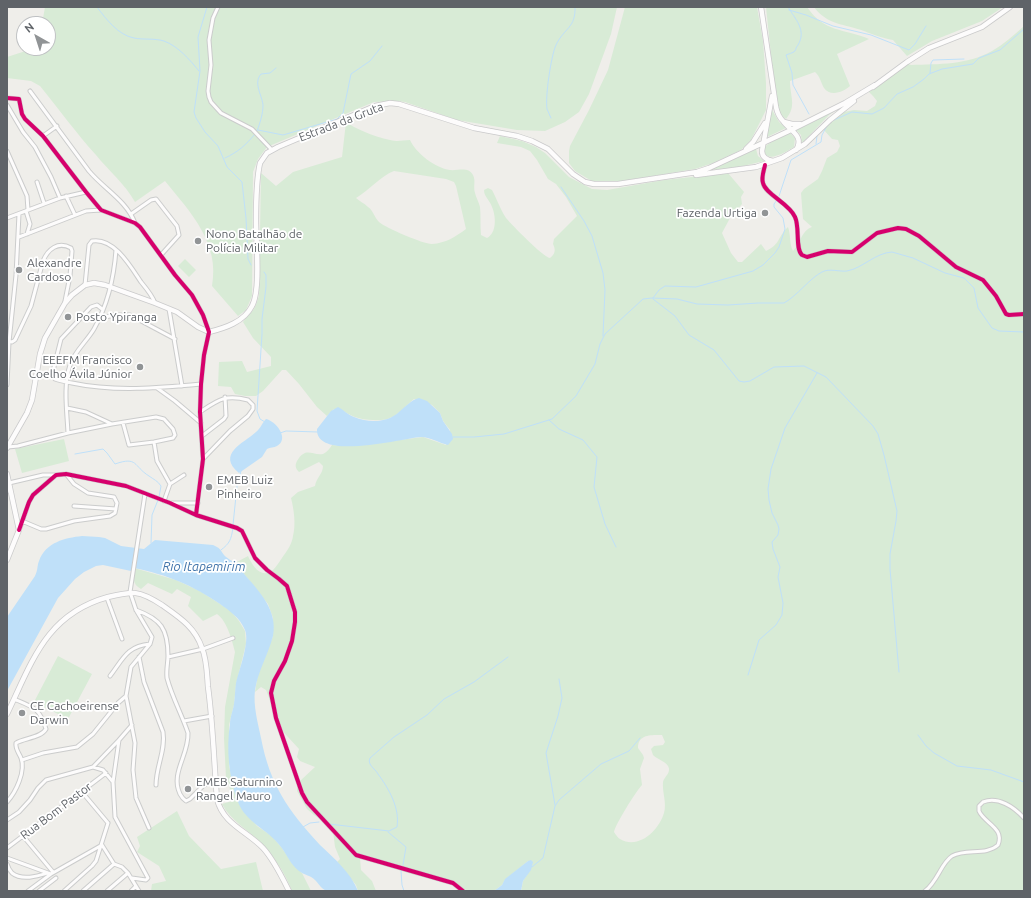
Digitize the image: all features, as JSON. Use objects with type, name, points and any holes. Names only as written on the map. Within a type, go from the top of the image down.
[{"type":"main road","points":[[761,7],[768,45],[772,88],[777,111],[783,121],[799,140],[798,146],[794,151]]},
{"type":"main road","points":[[678,175],[704,174],[765,165],[794,151],[810,140],[837,113],[929,48],[977,29],[992,21],[1010,7]]},
{"type":"main road","points":[[678,175],[697,172],[737,156],[849,101],[875,85]]},
{"type":"main road","points":[[772,88],[769,117],[762,155],[768,160],[774,161]]},
{"type":"main road","name":"Estrada da Gruta","points":[[209,332],[223,328],[238,321],[253,305],[256,288],[256,220],[259,168],[263,157],[272,150],[369,108],[390,103],[417,109],[474,128],[517,136],[532,141],[548,149],[573,174],[585,182],[594,184],[618,184],[678,175]]},
{"type":"main road","points":[[737,156],[754,142],[769,117]]},
{"type":"main road","points":[[783,121],[792,124],[806,122]]},
{"type":"main road","points":[[7,448],[27,413],[35,390],[42,345],[65,303],[72,294],[85,285],[99,283],[154,301],[184,316],[198,327],[209,332]]},
{"type":"main road","points":[[7,474],[19,530],[17,539],[7,560]]},
{"type":"main road","points":[[7,714],[35,656],[54,628],[81,607],[107,598],[130,592],[148,596],[183,620],[194,632],[203,649],[212,716],[217,799],[221,810],[233,825],[262,848],[271,860],[289,891]]},
{"type":"street","points":[[218,7],[213,18],[209,40],[211,65],[208,97],[221,113],[252,129],[272,150]]},
{"type":"street","points":[[30,91],[89,171],[97,180],[119,198],[131,214],[135,223],[146,234],[175,275],[192,295],[203,315],[209,332],[204,355],[201,384],[200,412],[203,459],[196,515]]},
{"type":"street","points":[[7,98],[19,99],[23,116],[43,136],[86,192],[102,210]]},
{"type":"street","points":[[7,105],[18,125],[37,152],[60,198]]},
{"type":"street","points":[[43,136],[57,126]]},
{"type":"street","points":[[7,151],[28,196],[27,210],[30,224],[27,234]]},
{"type":"street","points":[[765,165],[762,180],[764,186],[795,216],[798,235],[798,249],[802,256],[807,257],[828,251],[852,252],[877,233],[902,228],[918,236],[956,267],[983,280],[996,296],[1006,314],[1024,314]]},
{"type":"street","points":[[37,182],[44,204]]},
{"type":"street","points":[[7,218],[66,196],[86,192]]},
{"type":"street","points":[[66,196],[75,215]]},
{"type":"street","points":[[131,214],[151,200],[156,199],[177,226],[179,235],[161,256]]},
{"type":"street","points":[[19,237],[86,211],[102,210],[135,223]]},
{"type":"street","points":[[7,385],[8,341],[19,237],[19,214]]},
{"type":"street","points":[[85,285],[89,247],[91,243],[97,241],[110,246],[126,259],[154,301]]},
{"type":"street","points":[[8,341],[12,342],[15,340],[31,306],[42,261],[46,254],[58,246],[66,246],[71,248],[72,251],[70,276],[65,303]]},
{"type":"street","points":[[68,433],[66,382],[70,364],[99,319],[111,286],[116,250]]},
{"type":"street","points":[[102,309],[97,305],[91,308],[61,339],[52,375],[54,379],[102,388],[182,386],[201,384]]},
{"type":"street","points":[[169,309],[182,386]]},
{"type":"street","points":[[99,319],[113,315],[130,315],[175,339]]},
{"type":"street","points":[[157,387],[201,423]]},
{"type":"street","points":[[200,412],[225,397],[248,400],[254,405],[248,416],[230,431],[203,459]]},
{"type":"street","points":[[202,436],[223,421],[226,416],[225,397]]},
{"type":"street","points":[[67,408],[86,412],[112,424]]},
{"type":"street","points":[[7,448],[68,433],[156,417],[164,419],[174,431],[174,437],[154,442],[130,445],[124,423]]},
{"type":"street","points":[[154,442],[157,462],[170,484]]},
{"type":"street","points":[[7,492],[8,483],[49,475],[66,474],[126,486],[196,515],[240,529],[245,536],[255,558],[267,570],[285,583],[296,617],[292,641],[285,661],[274,681],[270,693],[278,724],[302,793],[307,802],[356,855],[453,883],[463,891]]},
{"type":"street","points":[[22,521],[46,529],[74,521],[112,515],[115,513],[116,500],[114,497],[88,493],[70,480],[66,474]]},
{"type":"street","points":[[19,530],[33,495],[56,475]]},
{"type":"street","points":[[164,501],[170,484],[184,475]]},
{"type":"street","points":[[145,494],[130,592],[136,610],[152,635],[152,639],[150,644],[133,664],[130,670],[126,696],[135,743],[134,785],[136,798],[149,828]]},
{"type":"street","points":[[170,503],[198,503]]},
{"type":"street","points":[[74,506],[116,509]]},
{"type":"street","points":[[107,598],[122,639]]},
{"type":"street","points":[[136,610],[147,613],[155,618],[162,625],[167,640],[167,678],[184,721],[188,741],[179,766],[177,781],[179,791],[183,799],[186,801],[190,800],[203,786],[216,778]]},
{"type":"street","points":[[168,657],[203,649],[233,638]]},
{"type":"street","points":[[110,676],[131,650],[139,645],[150,644]]},
{"type":"street","points":[[139,657],[144,682],[163,732],[164,740],[157,767],[156,785]]},
{"type":"street","points":[[22,760],[43,753],[77,747],[93,734],[118,703],[126,696]]},
{"type":"street","points":[[7,802],[15,791],[19,781],[22,760],[16,744],[44,732],[46,729],[43,718],[38,711],[32,706],[14,699]]},
{"type":"street","points":[[184,721],[212,716]]},
{"type":"street","points":[[7,820],[19,812],[46,780],[93,767],[120,740],[132,725]]},
{"type":"street","points":[[120,740],[113,782],[115,817],[148,876],[148,879],[146,880],[132,878]]},
{"type":"street","points":[[93,767],[106,773],[113,782]]},
{"type":"street","name":"Rua Bom Pastor","points":[[7,848],[106,773]]},
{"type":"street","points":[[82,792],[108,823]]},
{"type":"street","points":[[925,891],[934,882],[951,857],[958,854],[991,849],[998,845],[1000,837],[997,831],[979,811],[979,806],[983,802],[991,801],[1006,804],[1016,809],[1024,818]]},
{"type":"street","points":[[64,891],[92,866],[99,855],[108,823],[115,817]]},
{"type":"street","points":[[23,836],[51,873]]},
{"type":"street","points":[[102,845],[114,864],[122,867],[132,878],[138,891]]},
{"type":"street","points":[[28,891],[51,873],[102,845]]},
{"type":"street","points":[[7,858],[51,873]]},
{"type":"street","points":[[7,864],[12,873]]},
{"type":"street","points":[[83,891],[114,864]]},
{"type":"street","points":[[7,876],[12,873],[28,877],[51,873]]},
{"type":"street","points":[[107,891],[128,873]]},
{"type":"street","points":[[40,891],[56,878]]},
{"type":"street","points":[[131,891],[136,886]]},
{"type":"green space","points":[[45,7],[617,7],[611,34],[589,94],[579,112],[565,122],[545,131],[517,130],[457,120],[405,102],[374,102],[267,147],[258,159],[253,172],[252,296],[246,310],[238,316],[212,286],[212,256],[208,242],[201,229],[165,181],[135,202],[127,189],[81,138],[40,86],[31,81],[7,78],[7,57],[16,54],[16,56],[56,56],[56,16],[43,16]]},
{"type":"green space","points":[[625,7],[757,7],[763,41],[766,110],[751,140],[741,150],[713,163],[695,169],[611,183],[595,183],[575,171],[569,163],[570,146],[608,70]]},
{"type":"green space","points":[[766,7],[807,7],[814,15],[828,26],[869,39],[837,54],[850,86],[837,93],[827,91],[815,72],[790,81],[792,101],[791,110],[786,119],[781,115],[776,103]]},
{"type":"green space","points":[[814,7],[1003,7],[982,21],[932,41],[907,56],[893,40],[831,21],[819,13]]},
{"type":"green space","points":[[1024,26],[1024,891],[521,891],[523,881],[530,870],[528,861],[494,891],[461,891],[456,885],[415,875],[360,858],[361,870],[372,881],[376,891],[358,891],[356,885],[337,862],[340,859],[335,847],[333,831],[322,820],[307,809],[297,791],[297,785],[300,781],[315,767],[300,761],[297,757],[299,749],[277,725],[266,690],[261,687],[255,692],[258,673],[273,636],[273,618],[268,604],[235,563],[248,556],[258,570],[269,573],[274,569],[287,550],[292,539],[294,527],[294,512],[291,498],[298,492],[315,486],[323,469],[323,466],[319,462],[299,472],[296,468],[296,464],[300,456],[303,454],[323,454],[332,445],[350,446],[423,437],[446,445],[450,430],[443,421],[440,413],[432,405],[414,399],[396,415],[386,419],[361,419],[334,409],[327,416],[317,407],[286,370],[282,370],[263,391],[256,396],[235,394],[231,387],[218,386],[219,362],[242,361],[247,372],[271,366],[271,357],[253,338],[243,322],[255,308],[259,295],[261,173],[276,186],[293,172],[342,157],[346,122],[363,131],[385,139],[397,141],[410,140],[421,155],[432,163],[444,169],[466,170],[471,172],[474,179],[475,193],[480,207],[481,235],[487,238],[490,236],[493,232],[495,224],[491,205],[484,192],[484,190],[488,188],[492,190],[506,218],[535,247],[550,258],[554,252],[554,239],[577,216],[566,197],[556,184],[548,179],[530,151],[521,147],[497,143],[500,136],[522,141],[536,147],[545,153],[569,177],[592,189],[607,190],[664,180],[728,173],[744,192],[741,197],[742,204],[730,218],[722,233],[731,253],[738,262],[742,262],[761,244],[766,251],[771,249],[788,227],[793,251],[803,234],[812,227],[803,219],[801,193],[818,179],[827,158],[837,152],[840,146],[838,140],[832,139],[823,129],[823,124],[829,118],[839,113],[854,110],[867,111],[875,106],[877,101],[868,91],[906,63],[911,65],[942,64],[973,59],[992,51]],"holes":[[[394,171],[446,179],[454,182],[466,229],[450,239],[432,244],[405,235],[379,222],[370,208],[356,198],[389,173]],[[662,735],[665,742],[663,745],[654,746],[651,749],[653,755],[665,763],[669,768],[663,782],[665,805],[664,813],[658,826],[653,832],[641,840],[627,842],[619,839],[614,832],[626,808],[642,785],[640,769],[644,758],[638,748],[639,743],[640,740],[646,736]]]},
{"type":"green space","points":[[843,105],[829,115],[802,143],[801,135],[796,130]]},
{"type":"green space","points":[[771,108],[779,122],[786,128],[765,138]]},
{"type":"green space","points":[[790,133],[795,138],[794,147],[776,156],[767,156],[764,147]]},
{"type":"green space","points":[[756,149],[758,156],[764,161],[739,167],[710,170]]},
{"type":"green space","points":[[185,259],[196,270],[189,277],[178,266]]},
{"type":"green space","points":[[64,439],[69,461],[22,473],[15,449]]},
{"type":"green space","points":[[134,568],[176,580],[200,591],[231,611],[245,631],[246,644],[236,685],[234,705],[229,725],[229,766],[232,778],[238,801],[257,826],[272,836],[282,848],[292,863],[302,873],[311,891],[292,891],[282,871],[270,853],[255,837],[230,815],[222,804],[232,801],[226,778],[224,738],[225,707],[235,652],[231,637],[224,621],[217,614],[203,621],[188,606],[191,597],[177,589],[172,594],[148,583],[141,589],[136,585],[133,577]]},
{"type":"green space","points":[[58,656],[92,674],[68,719],[34,702]]},
{"type":"green space","points":[[177,811],[189,836],[221,869],[256,862],[263,891],[151,891],[152,884],[166,881],[159,866],[137,852],[140,846],[137,837]]},
{"type":"water","points":[[419,398],[427,401],[440,413],[443,421],[452,434],[453,439],[448,445],[421,437],[362,446],[330,444],[320,439],[317,429],[331,411],[338,407],[354,417],[378,421],[394,416],[411,402]]},
{"type":"water","points":[[266,419],[274,423],[280,431],[282,435],[281,443],[276,447],[267,449],[262,457],[239,473],[230,460],[231,455],[239,445],[258,430]]},
{"type":"water","name":"Rio Itapemirim","points":[[82,536],[105,538],[121,546],[144,549],[155,540],[213,545],[220,549],[225,556],[238,566],[262,595],[273,618],[274,627],[271,643],[256,683],[255,690],[255,708],[265,755],[275,783],[290,808],[320,845],[347,872],[358,891],[328,891],[321,887],[313,878],[296,869],[276,841],[246,815],[238,802],[230,774],[228,744],[236,683],[244,656],[246,635],[243,626],[234,615],[200,591],[169,577],[134,568],[131,571],[103,565],[96,566],[84,572],[75,579],[58,598],[7,691],[7,617],[35,576],[39,561],[46,549],[57,542]]},
{"type":"water","points":[[531,860],[533,862],[531,870],[523,881],[521,891],[494,891],[502,885],[505,879]]},
{"type":"waterway","points":[[97,7],[113,26],[123,34],[134,38],[160,40],[169,43],[192,62],[199,71]]},
{"type":"waterway","points":[[207,7],[198,37],[200,71],[194,112],[205,132],[218,146],[227,167],[242,182],[248,259],[251,265]]},
{"type":"waterway","points":[[551,118],[547,109],[550,67],[554,50],[559,39],[572,24],[575,14],[575,7]]},
{"type":"waterway","points":[[788,7],[797,20],[801,34],[795,51],[786,55],[792,73],[793,85],[809,114]]},
{"type":"waterway","points":[[789,10],[833,26],[871,35],[909,50],[915,44],[926,26]]},
{"type":"waterway","points":[[834,120],[852,112],[872,114],[884,108],[897,94],[913,87],[929,74],[942,69],[973,64],[979,58],[1000,50],[1024,29]]},
{"type":"waterway","points":[[258,130],[283,135],[337,119],[343,113],[351,74],[370,61],[382,46]]},
{"type":"waterway","points":[[930,73],[931,63],[933,60],[964,59]]},
{"type":"waterway","points":[[257,131],[262,115],[263,105],[258,81],[261,74],[270,73],[276,68]]},
{"type":"waterway","points":[[779,196],[791,160],[821,142],[822,135],[828,124]]},
{"type":"waterway","points":[[225,158],[242,148],[255,134]]},
{"type":"waterway","points":[[816,144],[817,136]]},
{"type":"waterway","points":[[561,187],[584,221],[592,236],[603,273],[605,290],[603,336]]},
{"type":"waterway","points":[[653,298],[659,290],[665,286],[696,287],[753,271],[763,265],[779,247],[785,229],[783,218],[774,207],[777,200]]},
{"type":"waterway","points":[[453,437],[474,437],[504,434],[552,419],[576,396],[595,364],[600,344],[605,334],[643,299],[677,299],[697,304],[728,305],[784,303],[822,272],[828,270],[847,271],[886,253],[892,252],[913,258],[945,273],[964,278],[974,288],[978,308],[992,328],[999,331],[1024,332]]},
{"type":"waterway","points":[[264,272],[266,275],[266,287],[262,319],[257,411],[260,419],[265,422]]},
{"type":"waterway","points":[[653,299],[675,316],[689,335],[714,350],[739,381],[750,381],[774,367],[804,366],[826,377],[873,426],[878,434],[884,455],[897,511],[890,554],[890,569],[899,672]]},
{"type":"waterway","points":[[748,675],[759,640],[776,625],[782,615],[783,603],[778,577],[780,567],[772,542],[778,535],[779,529],[772,513],[768,489],[771,469],[785,428],[817,373]]},
{"type":"waterway","points":[[549,420],[559,429],[583,440],[597,457],[594,487],[605,524],[616,547]]},
{"type":"waterway","points":[[280,433],[286,431],[318,432]]},
{"type":"waterway","points":[[75,454],[103,449],[115,464],[128,461],[135,463],[160,484],[159,497]]},
{"type":"waterway","points":[[233,525],[237,486],[241,471]]},
{"type":"waterway","points":[[151,543],[152,515],[158,500]]},
{"type":"waterway","points":[[221,550],[230,541],[233,528]]},
{"type":"waterway","points":[[329,824],[389,831],[397,827],[397,813],[393,799],[390,792],[370,764],[370,758],[394,737],[427,715],[444,699],[474,682],[508,657]]},
{"type":"waterway","points":[[555,805],[546,753],[562,698],[559,679]]},
{"type":"waterway","points":[[918,735],[926,746],[934,753],[957,766],[991,770],[1024,782]]},
{"type":"waterway","points":[[532,867],[543,858],[555,806],[559,800],[601,764],[629,751],[640,738]]},
{"type":"waterway","points":[[303,827],[310,823],[319,822]]},
{"type":"waterway","points":[[388,832],[406,847],[403,865]]},
{"type":"waterway","points":[[401,871],[404,891]]},
{"type":"cycle path","points":[[7,98],[19,99],[22,114],[25,119],[43,136],[101,210],[135,223],[140,227],[175,275],[192,295],[203,315],[209,332],[204,355],[201,384],[200,412],[203,459],[196,515]]},
{"type":"cycle path","points":[[765,165],[762,181],[768,191],[788,208],[795,217],[799,248],[802,255],[807,257],[828,251],[852,252],[877,233],[898,228],[906,229],[919,236],[956,267],[983,280],[996,296],[1006,314],[1024,314]]},
{"type":"cycle path","points":[[19,530],[33,495],[56,475],[66,474],[126,486],[196,515],[242,531],[255,558],[287,586],[295,612],[292,641],[285,661],[274,681],[271,693],[276,718],[302,793],[307,802],[356,855],[453,883],[463,891]]},
{"type":"place","name":"Fazenda Urtiga","points":[[765,213]]},
{"type":"place","name":"Nono Batalhão de Polícia Militar","points":[[198,241]]},
{"type":"place","name":"Alexandre Cardoso","points":[[19,270]]},
{"type":"place","name":"Posto Ypiranga","points":[[68,317]]},
{"type":"place","name":"EEEFM Francisco Coelho Ávila Júnior","points":[[140,367]]},
{"type":"place","name":"EMEB Luiz Pinheiro","points":[[209,487]]},
{"type":"place","name":"CE Cachoeirense Darwin","points":[[22,713]]},
{"type":"place","name":"EMEB Saturnino Rangel Mauro","points":[[188,789]]}]
